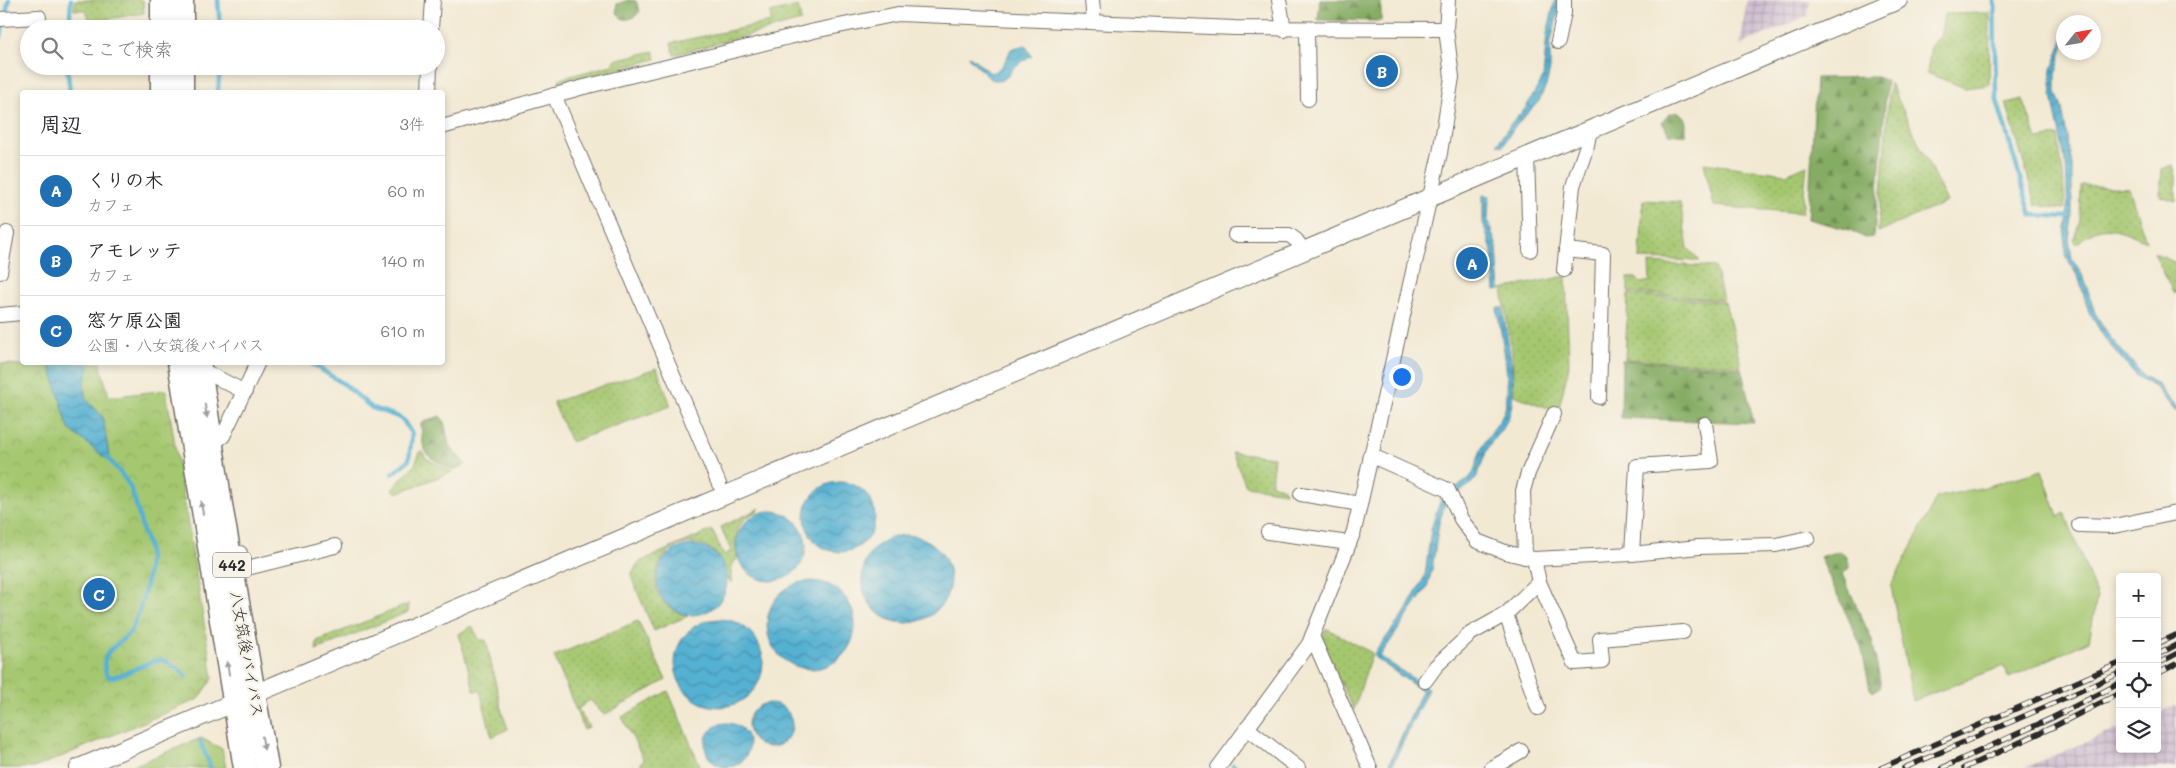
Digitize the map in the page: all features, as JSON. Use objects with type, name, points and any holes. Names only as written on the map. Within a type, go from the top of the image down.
[{"type":"highway","points":[[162,0],[162,20]]},
{"type":"highway","points":[[182,0],[182,20]]},
{"type":"highway","points":[[162,75],[162,90]]},
{"type":"highway","points":[[182,75],[182,90]]},
{"type":"highway","name":"八女筑後バイパス","points":[[192,365],[234,703],[245,768]]},
{"type":"highway","name":"八女筑後バイパス","points":[[203,448],[222,511],[267,768]]},
{"type":"street","points":[[432,20],[433,0]]},
{"type":"street","points":[[1092,0],[1094,22]]},
{"type":"street","points":[[1279,0],[1284,30]]},
{"type":"street","points":[[1205,768],[1221,764],[1309,644],[1349,544],[1391,373],[1428,198],[1440,153],[1452,77],[1446,29],[1448,0]]},
{"type":"street","points":[[1558,42],[1564,13],[1564,0]]},
{"type":"street","points":[[79,768],[1898,0]]},
{"type":"street","points":[[445,125],[554,95],[769,42],[898,14],[1284,30],[1446,29]]},
{"type":"street","points":[[0,19],[39,17]]},
{"type":"street","points":[[1307,29],[1308,99]]},
{"type":"street","points":[[429,90],[430,75]]},
{"type":"street","points":[[554,95],[719,484]]},
{"type":"street","points":[[1564,270],[1573,186],[1587,145],[1590,129]]},
{"type":"street","points":[[1527,156],[1530,250]]},
{"type":"street","points":[[0,272],[7,233]]},
{"type":"street","points":[[1235,235],[1289,235],[1296,240],[1304,251]]},
{"type":"street","points":[[1566,250],[1603,254],[1599,397]]},
{"type":"street","points":[[0,315],[20,313]]},
{"type":"street","points":[[192,365],[245,392]]},
{"type":"street","points":[[203,448],[223,436],[257,365]]},
{"type":"street","points":[[1554,414],[1528,473],[1523,491],[1529,558],[1575,664],[1602,662],[1600,639],[1683,632]]},
{"type":"street","points":[[1632,554],[1636,466],[1711,461],[1705,424]]},
{"type":"street","points":[[1370,455],[1448,490],[1461,519],[1477,541],[1505,552],[1529,558],[1632,554],[1698,547],[1776,545],[1808,538]]},
{"type":"street","points":[[1301,494],[1360,504]]},
{"type":"street","points":[[232,509],[243,569],[335,546]]},
{"type":"street","points":[[2079,525],[2114,526],[2176,513]]},
{"type":"street","points":[[1268,532],[1349,544]]},
{"type":"street","points":[[1425,681],[1436,666],[1470,634],[1506,614],[1539,582]]},
{"type":"street","points":[[1506,614],[1538,708]]},
{"type":"street","points":[[1312,636],[1370,768]]},
{"type":"street","points":[[1247,728],[1298,768]]},
{"type":"street","points":[[1492,768],[1521,751]]},
{"type":"shaded area","points":[[1747,0],[1810,0],[1807,16],[1740,45]]},
{"type":"shaded area","points":[[2176,705],[2176,768],[2024,768],[2116,730],[2116,753],[2161,753],[2161,711]]},
{"type":"green space","points":[[75,0],[143,0],[144,13],[102,20],[89,20],[86,10],[74,10]]},
{"type":"green space","points":[[628,0],[636,1],[640,11],[632,18],[624,19],[618,15],[617,4]]},
{"type":"green space","points":[[1320,0],[1381,0],[1381,21],[1318,20]]},
{"type":"green space","points":[[798,6],[801,21],[674,55],[671,43],[771,22],[770,13]]},
{"type":"green space","points":[[1990,13],[1989,85],[1965,88],[1927,73],[1931,45],[1940,37],[1944,14]]},
{"type":"green space","points":[[654,51],[656,59],[561,84],[559,79],[612,65],[614,60]]},
{"type":"green space","points":[[1877,77],[1887,81],[1874,237],[1865,238],[1850,230],[1808,219],[1816,78]]},
{"type":"green space","points":[[1890,83],[1947,202],[1878,232]]},
{"type":"green space","points":[[2023,99],[2037,139],[2058,136],[2065,209],[2036,205],[2006,103]]},
{"type":"green space","points":[[1679,112],[1686,119],[1686,136],[1669,134],[1662,122],[1669,114]]},
{"type":"green space","points":[[1704,163],[1786,174],[1807,165],[1802,213],[1714,206]]},
{"type":"green space","points":[[2173,165],[2176,176],[2176,201],[2160,196],[2162,169]]},
{"type":"green space","points":[[2081,185],[2129,188],[2146,241],[2119,230],[2102,229],[2094,231],[2077,244],[2074,240],[2080,219]]},
{"type":"green space","points":[[1643,200],[1680,202],[1688,248],[1700,261],[1640,259]]},
{"type":"green space","points":[[2154,253],[2176,263],[2176,294],[2172,290]]},
{"type":"green space","points":[[1649,263],[1715,267],[1723,300],[1628,292],[1628,278],[1636,278],[1641,283],[1650,281]]},
{"type":"green space","points":[[1566,276],[1569,366],[1558,412],[1514,395],[1512,350],[1502,289]]},
{"type":"green space","points":[[1628,294],[1725,302],[1741,366],[1625,359]]},
{"type":"green space","points":[[1622,360],[1741,368],[1754,423],[1621,418]]},
{"type":"green space","points":[[0,363],[37,367],[36,365],[101,365],[109,397],[166,390],[213,678],[199,699],[34,768],[0,768]]},
{"type":"green space","points":[[657,368],[671,406],[571,442],[553,402]]},
{"type":"green space","points":[[440,416],[444,421],[449,445],[466,465],[453,470],[431,458],[424,449],[421,423]]},
{"type":"green space","points":[[421,450],[427,459],[452,472],[397,493],[392,489],[414,466]]},
{"type":"green space","points":[[1232,452],[1274,457],[1271,484],[1284,488],[1285,492],[1246,486]]},
{"type":"green space","points":[[2042,470],[2058,517],[2065,513],[2097,597],[2089,641],[2009,678],[2003,666],[1913,701],[1891,586],[1937,497],[1985,487]]},
{"type":"green space","points":[[760,508],[743,521],[738,531],[736,542],[737,559],[731,570],[732,584],[720,558],[713,551],[696,543],[681,545],[668,552],[659,565],[656,579],[658,594],[669,607],[688,616],[654,631],[632,579],[632,573],[639,562],[712,530],[724,555],[731,551],[721,527]]},
{"type":"green space","points":[[1840,551],[1847,557],[1850,567],[1842,574],[1872,640],[1881,686],[1873,692],[1870,689],[1861,646],[1820,557]]},
{"type":"green space","points":[[409,604],[408,612],[316,650],[317,641]]},
{"type":"green space","points":[[638,621],[666,680],[604,715],[590,700],[578,709],[589,727],[584,730],[554,656]]},
{"type":"green space","points":[[472,626],[480,640],[486,640],[502,712],[508,729],[492,737],[480,691],[474,691],[459,634]]},
{"type":"green space","points":[[1326,628],[1372,653],[1354,710],[1321,643]]},
{"type":"green space","points":[[668,691],[701,768],[642,768],[640,763],[644,760],[622,717]]},
{"type":"green space","points":[[201,738],[222,749],[226,768],[128,768]]},
{"type":"water","points":[[1555,0],[1561,0],[1550,46],[1550,69],[1546,86],[1539,101],[1513,129],[1503,146],[1497,144],[1512,122],[1525,109],[1543,78],[1547,34]]},
{"type":"water","points":[[1025,45],[1032,56],[1015,66],[1008,76],[1000,81],[990,79],[969,58],[969,56],[991,73],[1006,60],[1011,49]]},
{"type":"water","points":[[2056,58],[2056,60],[2060,60],[2056,73],[2056,92],[2062,108],[2072,165],[2072,217],[2069,239],[2072,258],[2084,278],[2095,313],[2110,337],[2144,376],[2158,385],[2176,407],[2176,412],[2156,388],[2135,375],[2105,339],[2089,312],[2079,279],[2067,258],[2064,238],[2068,217],[2066,165],[2052,96],[2052,69]]},
{"type":"water","points":[[1483,195],[1489,196],[1488,221],[1497,247],[1500,290],[1495,291],[1492,251],[1483,222]]},
{"type":"water","points":[[1497,308],[1503,308],[1509,349],[1513,393],[1511,407],[1506,423],[1488,448],[1475,479],[1457,493],[1454,488],[1472,475],[1483,446],[1505,409],[1507,373]]},
{"type":"water","points":[[50,365],[88,365],[84,385],[86,399],[103,417],[109,456],[105,458],[69,429]]},
{"type":"water","points":[[840,482],[853,485],[865,492],[872,504],[875,517],[872,530],[865,542],[853,549],[840,552],[827,549],[815,542],[808,530],[805,517],[808,504],[815,492],[827,485]]},
{"type":"water","points":[[1441,498],[1446,501],[1439,523],[1427,588],[1380,656],[1428,689],[1391,768],[1387,768],[1422,691],[1374,657],[1375,652],[1404,614],[1425,576],[1431,529]]},
{"type":"water","points":[[771,511],[784,514],[796,521],[803,533],[806,546],[803,559],[796,571],[784,578],[771,581],[758,578],[746,571],[739,559],[736,546],[739,533],[746,521],[758,514]]},
{"type":"water","points":[[906,535],[923,538],[931,542],[943,554],[947,562],[950,579],[947,596],[943,604],[931,616],[923,620],[906,623],[889,620],[881,616],[869,604],[865,596],[862,579],[865,562],[869,554],[881,542],[889,538]]},
{"type":"water","points":[[692,545],[705,548],[717,555],[724,567],[727,580],[724,593],[717,605],[705,612],[692,615],[679,612],[667,605],[660,593],[657,580],[660,567],[667,555],[679,548]]},
{"type":"water","points":[[811,581],[828,584],[836,588],[848,600],[852,608],[855,625],[852,642],[848,650],[836,662],[828,666],[811,669],[794,666],[786,662],[774,650],[770,642],[767,625],[770,608],[774,600],[786,588],[794,584]]},
{"type":"water","points":[[719,619],[736,622],[744,626],[756,638],[760,646],[763,663],[760,680],[756,688],[744,700],[736,704],[719,707],[702,704],[694,700],[682,688],[678,680],[675,663],[678,646],[682,638],[694,626],[702,622]]},
{"type":"water","points":[[766,703],[774,703],[786,709],[792,725],[786,741],[774,747],[766,747],[754,741],[748,729],[748,721],[754,709]]},
{"type":"water","points":[[723,723],[731,723],[743,729],[749,745],[743,761],[731,767],[723,767],[711,761],[705,749],[705,741],[711,729]]},
{"type":"waterway","points":[[0,40],[9,0]]},
{"type":"waterway","points":[[70,20],[71,0]]},
{"type":"waterway","points":[[218,0],[219,20]]},
{"type":"waterway","points":[[1994,0],[1996,97],[2031,215],[2068,217]]},
{"type":"waterway","points":[[68,75],[70,90]]},
{"type":"waterway","points":[[218,90],[219,75]]},
{"type":"waterway","points":[[314,365],[344,384],[372,408],[403,420],[412,434],[409,460],[392,474]]},
{"type":"waterway","points":[[107,457],[130,487],[136,503],[143,534],[148,544],[149,565],[136,620],[128,635],[108,652],[104,665],[106,674],[109,677],[116,676],[151,662],[162,660],[172,664],[186,676]]},
{"type":"waterway","points":[[200,741],[211,768]]},
{"type":"waterway","points":[[1233,765],[1237,768]]},
{"type":"railway","points":[[2161,642],[2176,635]]},
{"type":"railway","points":[[2161,653],[2176,645]]},
{"type":"railway","points":[[2159,663],[2176,654]]},
{"type":"railway","points":[[2161,672],[2176,664]]},
{"type":"railway","points":[[1881,768],[2116,665]]},
{"type":"railway","points":[[1904,768],[2116,675]]},
{"type":"railway","points":[[1942,768],[2052,718],[2116,685]]},
{"type":"railway","points":[[1964,768],[2053,727],[2116,695]]},
{"type":"place","name":"アモレッテ","points":[[1382,71]]},
{"type":"place","name":"くりの木","points":[[1472,263]]},
{"type":"place","name":"窓ケ原公園","points":[[99,594]]}]
